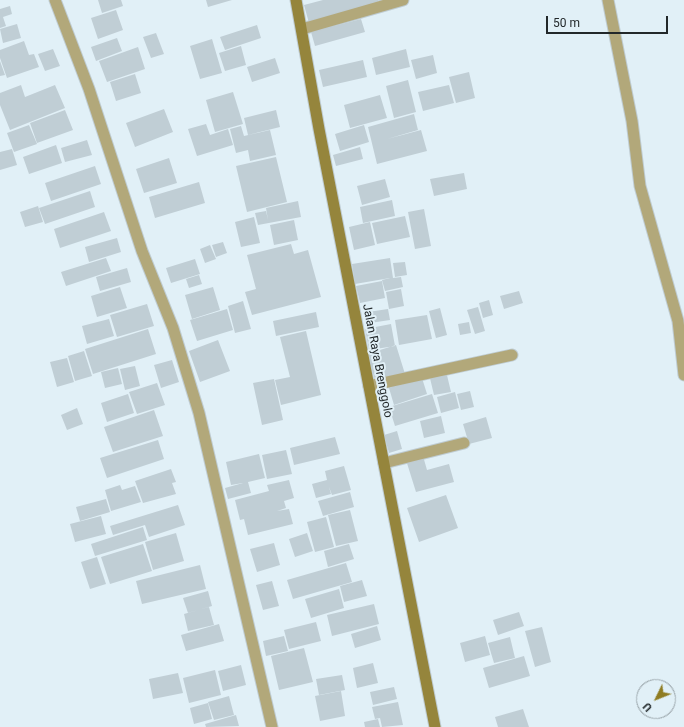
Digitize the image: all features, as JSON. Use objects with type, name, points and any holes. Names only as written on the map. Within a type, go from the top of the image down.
[{"type":"main road","name":"Jalan Raya Brenggolo","points":[[296,0],[319,129],[435,727]]},
{"type":"street","points":[[55,0],[89,89],[142,251],[173,328],[199,413],[272,727]]},
{"type":"street","points":[[302,29],[403,0]]},
{"type":"street","points":[[608,0],[632,121],[640,186],[678,321],[684,375]]},
{"type":"street","points":[[369,386],[512,355]]},
{"type":"street","points":[[384,463],[464,442]]},
{"type":"building","points":[[98,0],[121,0],[123,6],[102,13]]},
{"type":"building","points":[[206,0],[232,0],[208,7]]},
{"type":"building","points":[[323,0],[378,0],[379,3],[309,23],[304,5]]},
{"type":"building","points":[[10,6],[12,14],[3,17],[6,26],[0,28],[0,9]]},
{"type":"building","points":[[116,10],[123,30],[98,39],[91,18]]},
{"type":"building","points":[[361,19],[365,32],[315,46],[311,32]]},
{"type":"building","points":[[17,24],[21,38],[3,43],[0,29]]},
{"type":"building","points":[[257,25],[261,38],[225,50],[220,37]]},
{"type":"building","points":[[156,33],[164,54],[151,58],[143,37]]},
{"type":"building","points":[[117,38],[122,51],[96,61],[91,47]]},
{"type":"building","points":[[212,39],[222,73],[200,79],[190,46]]},
{"type":"building","points":[[24,41],[29,55],[34,54],[39,67],[7,78],[0,58],[0,50]]},
{"type":"building","points":[[241,46],[246,65],[225,71],[219,53]]},
{"type":"building","points":[[138,47],[145,69],[107,82],[99,61]]},
{"type":"building","points":[[53,49],[60,66],[45,71],[38,54]]},
{"type":"building","points":[[406,49],[410,67],[376,75],[372,58]]},
{"type":"building","points":[[433,55],[437,73],[416,79],[411,60]]},
{"type":"building","points":[[275,58],[280,73],[252,82],[247,67]]},
{"type":"building","points":[[363,60],[367,77],[323,87],[319,70]]},
{"type":"building","points":[[0,61],[5,75],[0,76]]},
{"type":"building","points":[[469,72],[475,98],[456,103],[449,77]]},
{"type":"building","points":[[135,74],[141,93],[116,101],[110,82]]},
{"type":"building","points":[[408,80],[416,112],[394,118],[386,86]]},
{"type":"building","points":[[21,85],[25,97],[55,85],[65,108],[10,130],[0,105],[0,93]]},
{"type":"building","points":[[449,85],[454,103],[423,111],[418,92]]},
{"type":"building","points":[[233,92],[243,124],[215,132],[206,100]]},
{"type":"building","points":[[380,95],[387,118],[350,128],[344,105]]},
{"type":"building","points":[[164,109],[173,132],[135,147],[126,123]]},
{"type":"building","points":[[65,110],[73,130],[37,143],[30,123]]},
{"type":"building","points":[[276,110],[280,127],[248,135],[244,118]]},
{"type":"building","points":[[414,114],[418,130],[387,139],[421,130],[427,151],[377,164],[368,127]]},
{"type":"building","points":[[206,124],[210,135],[228,129],[233,145],[197,156],[188,129]]},
{"type":"building","points":[[29,125],[37,144],[14,152],[7,133]]},
{"type":"building","points":[[364,125],[369,142],[340,151],[335,134]]},
{"type":"building","points":[[241,126],[244,136],[270,130],[276,155],[250,161],[248,150],[236,153],[230,129]]},
{"type":"building","points":[[87,140],[92,155],[65,162],[61,148]]},
{"type":"building","points":[[56,145],[62,163],[29,174],[23,157]]},
{"type":"building","points":[[360,147],[363,159],[336,166],[333,155]]},
{"type":"building","points":[[12,149],[17,165],[0,170],[0,152]]},
{"type":"building","points":[[276,157],[287,202],[247,212],[236,166]]},
{"type":"building","points":[[169,158],[177,183],[144,193],[136,169]]},
{"type":"building","points":[[95,166],[101,184],[51,201],[45,183]]},
{"type":"building","points":[[464,173],[467,189],[434,196],[430,179]]},
{"type":"building","points":[[385,179],[390,197],[362,205],[357,186]]},
{"type":"building","points":[[199,182],[205,203],[155,218],[149,197]]},
{"type":"building","points":[[90,191],[95,207],[45,224],[39,208]]},
{"type":"building","points":[[392,200],[395,216],[363,223],[360,207]]},
{"type":"building","points":[[298,201],[301,217],[258,225],[255,213],[266,211],[268,220],[266,208]]},
{"type":"building","points":[[38,206],[43,222],[25,227],[20,212]]},
{"type":"building","points":[[424,209],[431,246],[415,249],[408,212]]},
{"type":"building","points":[[104,212],[111,231],[60,248],[54,229]]},
{"type":"building","points":[[405,216],[410,237],[377,244],[372,223]]},
{"type":"building","points":[[254,217],[260,243],[241,247],[235,222]]},
{"type":"building","points":[[294,220],[298,240],[274,245],[270,225]]},
{"type":"building","points":[[370,222],[375,245],[354,250],[349,227]]},
{"type":"building","points":[[117,238],[121,252],[89,262],[85,247]]},
{"type":"building","points":[[223,242],[227,253],[216,257],[212,245]]},
{"type":"building","points":[[291,244],[294,254],[308,250],[321,297],[252,315],[245,292],[256,289],[247,255]]},
{"type":"building","points":[[210,245],[216,259],[205,263],[200,249]]},
{"type":"building","points":[[106,258],[111,271],[66,286],[61,272]]},
{"type":"building","points":[[390,258],[393,278],[401,277],[403,287],[385,291],[382,280],[390,278],[355,284],[352,264]]},
{"type":"building","points":[[195,259],[200,274],[171,283],[166,268]]},
{"type":"building","points":[[405,262],[407,275],[395,277],[393,263]]},
{"type":"building","points":[[127,268],[131,282],[100,291],[96,277]]},
{"type":"building","points":[[199,275],[202,284],[189,288],[186,279]]},
{"type":"building","points":[[382,281],[385,298],[360,303],[356,286]]},
{"type":"building","points":[[120,287],[127,308],[97,317],[91,296]]},
{"type":"building","points":[[213,287],[220,310],[192,319],[185,295]]},
{"type":"building","points":[[401,289],[404,306],[389,309],[386,292]]},
{"type":"building","points":[[519,291],[523,303],[504,309],[500,296]]},
{"type":"building","points":[[489,300],[493,315],[483,318],[479,303]]},
{"type":"building","points":[[243,301],[251,329],[235,333],[228,306]]},
{"type":"building","points":[[147,304],[154,326],[117,337],[110,315]]},
{"type":"building","points":[[478,307],[485,331],[475,334],[467,310]]},
{"type":"building","points":[[440,308],[447,335],[436,338],[429,311]]},
{"type":"building","points":[[227,309],[233,330],[197,341],[190,320]]},
{"type":"building","points":[[388,309],[390,320],[370,323],[368,312]]},
{"type":"building","points":[[316,312],[319,327],[276,336],[273,321]]},
{"type":"building","points":[[427,315],[432,339],[399,345],[395,320]]},
{"type":"building","points":[[109,319],[114,336],[87,344],[82,326]]},
{"type":"building","points":[[469,322],[471,333],[460,335],[458,324]]},
{"type":"building","points":[[391,324],[395,346],[369,350],[365,329]]},
{"type":"building","points":[[148,329],[156,354],[93,374],[85,349]]},
{"type":"building","points":[[306,331],[321,395],[281,405],[275,380],[290,377],[280,337]]},
{"type":"building","points":[[218,340],[230,371],[200,382],[189,351]]},
{"type":"building","points":[[396,345],[405,374],[376,383],[367,354]]},
{"type":"building","points":[[84,351],[92,376],[75,381],[68,356]]},
{"type":"building","points":[[67,358],[74,382],[57,387],[50,362]]},
{"type":"building","points":[[172,360],[179,382],[161,388],[154,365]]},
{"type":"building","points":[[135,366],[140,386],[125,390],[120,369]]},
{"type":"building","points":[[118,368],[122,384],[105,388],[101,372]]},
{"type":"building","points":[[446,371],[451,392],[434,395],[429,374]]},
{"type":"building","points":[[422,378],[427,394],[394,405],[389,388]]},
{"type":"building","points":[[274,379],[283,420],[262,425],[253,383]]},
{"type":"building","points":[[157,383],[165,405],[137,414],[129,392]]},
{"type":"building","points":[[470,391],[474,407],[461,410],[457,394]]},
{"type":"building","points":[[455,392],[459,408],[441,413],[437,397]]},
{"type":"building","points":[[128,394],[134,413],[107,422],[101,403]]},
{"type":"building","points":[[432,394],[438,413],[395,426],[389,407]]},
{"type":"building","points":[[77,408],[83,424],[67,430],[61,415]]},
{"type":"building","points":[[154,410],[163,436],[113,452],[104,427]]},
{"type":"building","points":[[441,416],[445,433],[424,438],[420,421]]},
{"type":"building","points":[[486,417],[492,438],[469,444],[463,424]]},
{"type":"building","points":[[397,431],[402,449],[389,453],[384,435]]},
{"type":"building","points":[[335,437],[340,454],[294,465],[290,448]]},
{"type":"building","points":[[158,440],[164,459],[107,478],[100,458]]},
{"type":"building","points":[[286,450],[292,474],[267,479],[262,455]]},
{"type":"building","points":[[259,454],[265,478],[248,482],[251,493],[228,499],[225,488],[243,483],[231,485],[226,462]]},
{"type":"building","points":[[423,456],[427,470],[449,464],[454,482],[416,492],[406,460]]},
{"type":"building","points":[[344,466],[351,490],[332,495],[329,487],[331,494],[316,498],[312,484],[327,480],[325,471]]},
{"type":"building","points":[[171,469],[176,482],[172,483],[176,494],[143,503],[135,481]]},
{"type":"building","points":[[289,480],[294,498],[284,501],[286,508],[277,511],[289,509],[293,524],[248,535],[244,519],[240,520],[235,500],[269,491],[267,485]]},
{"type":"building","points":[[120,485],[122,490],[135,486],[141,502],[111,511],[105,490]]},
{"type":"building","points":[[350,492],[354,507],[323,516],[318,501]]},
{"type":"building","points":[[446,495],[458,528],[419,542],[407,508]]},
{"type":"building","points":[[106,499],[110,512],[80,521],[76,507]]},
{"type":"building","points":[[178,505],[185,525],[149,537],[145,525],[113,535],[110,526]]},
{"type":"building","points":[[350,510],[358,541],[336,546],[328,515]]},
{"type":"building","points":[[101,516],[106,534],[75,542],[70,524]]},
{"type":"building","points":[[326,517],[334,547],[315,552],[307,522]]},
{"type":"building","points":[[143,527],[147,540],[95,556],[91,544]]},
{"type":"building","points":[[176,533],[184,561],[153,570],[145,542]]},
{"type":"building","points":[[307,533],[313,551],[295,557],[289,539]]},
{"type":"building","points":[[274,543],[280,565],[257,572],[250,549]]},
{"type":"building","points":[[143,544],[152,571],[110,584],[101,557]]},
{"type":"building","points":[[349,544],[354,559],[328,567],[324,551]]},
{"type":"building","points":[[97,557],[106,584],[90,589],[81,562]]},
{"type":"building","points":[[346,563],[352,582],[293,599],[287,580]]},
{"type":"building","points":[[200,565],[206,589],[142,604],[136,581]]},
{"type":"building","points":[[362,580],[367,596],[344,602],[340,586]]},
{"type":"building","points":[[272,581],[279,606],[263,610],[256,585]]},
{"type":"building","points":[[339,589],[344,608],[311,618],[305,599]]},
{"type":"building","points":[[208,591],[212,606],[188,613],[183,598]]},
{"type":"building","points":[[374,604],[379,624],[332,636],[327,615]]},
{"type":"building","points":[[209,607],[214,625],[188,631],[184,614]]},
{"type":"building","points":[[519,612],[524,626],[498,635],[493,620]]},
{"type":"building","points":[[316,622],[321,641],[289,649],[284,630]]},
{"type":"building","points":[[219,624],[224,641],[186,651],[181,635]]},
{"type":"building","points":[[377,626],[381,640],[355,648],[351,634]]},
{"type":"building","points":[[542,627],[551,662],[535,667],[525,631]]},
{"type":"building","points":[[284,636],[288,651],[266,656],[263,641]]},
{"type":"building","points":[[485,636],[490,655],[465,662],[460,643]]},
{"type":"building","points":[[510,637],[515,658],[494,663],[488,643]]},
{"type":"building","points":[[304,648],[313,682],[279,690],[271,656]]},
{"type":"building","points":[[524,656],[530,676],[489,688],[483,668]]},
{"type":"building","points":[[373,663],[378,683],[357,688],[353,668]]},
{"type":"building","points":[[241,665],[246,685],[223,691],[218,671]]},
{"type":"building","points":[[215,670],[221,695],[189,703],[183,678]]},
{"type":"building","points":[[178,673],[183,693],[153,699],[149,679]]},
{"type":"building","points":[[342,675],[345,690],[319,695],[316,679]]},
{"type":"building","points":[[394,687],[397,699],[373,705],[370,692]]},
{"type":"building","points":[[341,691],[345,716],[320,721],[315,696]]},
{"type":"building","points":[[229,696],[234,715],[214,720],[208,702]]},
{"type":"building","points":[[398,702],[403,725],[382,727],[380,718],[375,719],[372,707]]},
{"type":"building","points":[[208,703],[212,719],[194,724],[190,708]]},
{"type":"building","points":[[523,709],[529,727],[498,727],[495,717]]},
{"type":"building","points":[[236,715],[239,726],[206,727],[205,724]]},
{"type":"building","points":[[378,719],[380,727],[365,727],[364,722]]}]
